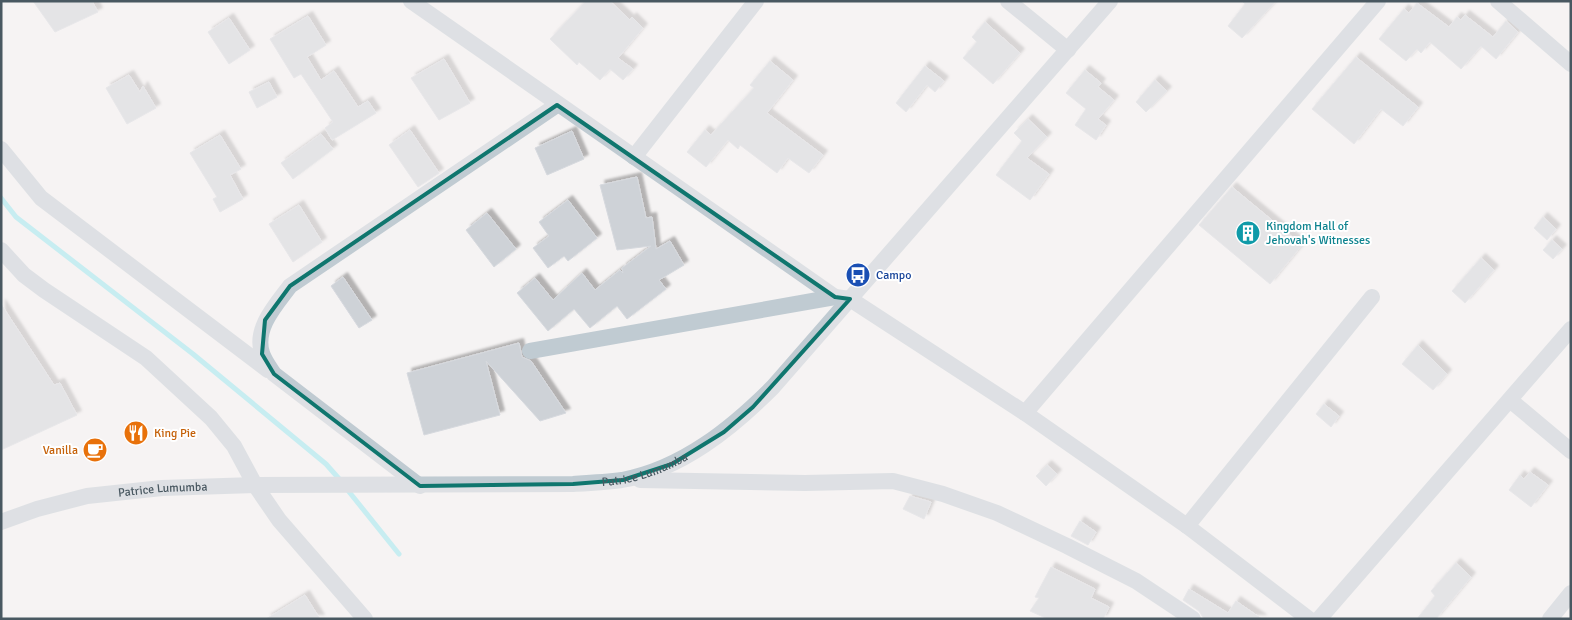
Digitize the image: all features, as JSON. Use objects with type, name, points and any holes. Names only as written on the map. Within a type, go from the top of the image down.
[{"type":"street","points":[[411,1],[557,105],[843,298],[1025,413],[1187,526],[1310,619]]},
{"type":"street","points":[[634,157],[756,1]]},
{"type":"street","points":[[1008,1],[1068,50]]},
{"type":"street","name":"Patrice Lumumba","points":[[1,522],[38,509],[87,496],[162,488],[255,485],[420,486],[573,484],[620,480],[654,472],[672,464],[724,432],[773,387],[843,298],[1068,50],[1110,1]]},
{"type":"street","points":[[1025,413],[1378,1]]},
{"type":"street","points":[[1498,1],[1571,64]]},
{"type":"street","points":[[274,374],[262,354],[261,340],[265,320],[290,286],[557,105]]},
{"type":"street","points":[[1,149],[41,198],[420,486]]},
{"type":"street","points":[[1,250],[19,270],[44,290],[146,358],[211,418],[234,446],[255,485],[279,520],[364,619]]},
{"type":"street","points":[[1187,526],[1372,297]]},
{"type":"street","points":[[530,351],[843,298]]},
{"type":"street","points":[[1319,619],[1571,329]]},
{"type":"street","points":[[1510,400],[1571,451]]},
{"type":"street","points":[[620,480],[805,484],[893,481],[943,494],[997,513],[1136,581],[1193,619]]},
{"type":"street","points":[[1550,619],[1571,593]]},
{"type":"highlighted area","points":[[557,105],[835,297],[850,299],[753,407],[724,432],[672,464],[623,480],[573,484],[420,486],[274,374],[262,354],[265,320],[290,286]]},
{"type":"building","points":[[33,1],[92,1],[98,12],[55,32]]},
{"type":"building","points":[[586,1],[610,1],[630,20],[632,17],[643,28],[618,58],[633,69],[623,80],[610,69],[600,80],[579,62],[577,65],[550,39]]},
{"type":"building","points":[[1242,1],[1276,1],[1242,38],[1228,26],[1245,4]]},
{"type":"building","points":[[1417,3],[1449,27],[1457,17],[1461,20],[1465,15],[1493,37],[1506,21],[1518,32],[1496,59],[1481,46],[1461,69],[1430,42],[1421,53],[1417,49],[1406,61],[1379,39],[1404,9],[1409,13]]},
{"type":"building","points":[[308,16],[326,45],[307,57],[321,80],[334,71],[358,107],[368,101],[376,113],[332,140],[325,128],[333,122],[301,74],[294,78],[270,39]]},
{"type":"building","points":[[229,18],[250,50],[229,64],[208,32]]},
{"type":"building","points":[[985,22],[1020,53],[993,84],[963,58],[977,42],[972,37]]},
{"type":"building","points":[[1356,57],[1418,107],[1403,126],[1381,109],[1354,144],[1312,109]]},
{"type":"building","points":[[444,59],[470,103],[439,120],[411,78]]},
{"type":"building","points":[[770,61],[793,80],[767,113],[823,155],[809,173],[788,158],[777,173],[740,145],[738,149],[728,140],[706,167],[687,152],[705,130],[711,135],[754,88],[750,85]]},
{"type":"building","points":[[925,66],[944,81],[935,92],[927,85],[906,112],[896,103]]},
{"type":"building","points":[[1085,70],[1101,83],[1098,87],[1114,100],[1098,119],[1106,125],[1096,140],[1075,125],[1086,109],[1066,93]]},
{"type":"building","points":[[129,75],[140,92],[143,86],[156,108],[127,124],[106,88]]},
{"type":"building","points":[[1155,80],[1167,91],[1146,112],[1136,102]]},
{"type":"building","points":[[269,82],[277,97],[257,108],[249,92]]},
{"type":"building","points":[[1028,119],[1047,137],[1027,158],[1049,174],[1030,200],[996,175],[1022,141],[1014,133]]},
{"type":"building","points":[[410,130],[439,173],[418,187],[389,145]]},
{"type":"building","points":[[572,131],[584,159],[547,175],[535,148]]},
{"type":"building","points":[[321,134],[333,149],[293,179],[281,163]]},
{"type":"building","points":[[220,135],[241,169],[230,175],[243,199],[220,212],[213,199],[217,197],[190,153]]},
{"type":"building","points":[[637,177],[646,218],[652,217],[656,249],[670,241],[684,265],[659,280],[666,289],[627,319],[617,306],[590,328],[574,309],[548,331],[517,293],[535,278],[553,300],[582,273],[595,290],[620,270],[623,273],[622,268],[651,246],[617,250],[600,185]]},
{"type":"building","name":"Kingdom Hall of Jehovah's Witnesses","points":[[1232,187],[1302,245],[1270,284],[1199,225]]},
{"type":"building","points":[[568,200],[597,238],[568,261],[564,256],[548,268],[533,248],[549,236],[539,222]]},
{"type":"building","points":[[299,205],[322,242],[293,262],[269,224]]},
{"type":"building","points":[[487,213],[516,249],[494,267],[466,230]]},
{"type":"building","points":[[1543,217],[1556,229],[1547,240],[1534,228]]},
{"type":"building","points":[[1552,240],[1562,249],[1553,259],[1543,250]]},
{"type":"building","points":[[1481,258],[1494,270],[1465,303],[1452,291]]},
{"type":"building","points":[[343,277],[372,320],[359,328],[331,286]]},
{"type":"building","points":[[1,304],[54,385],[60,383],[77,415],[1,450]]},
{"type":"building","points":[[519,343],[522,357],[531,361],[566,413],[540,421],[486,361],[500,415],[424,435],[407,373]]},
{"type":"building","points":[[1418,345],[1447,374],[1433,390],[1402,364]]},
{"type":"building","points":[[1324,404],[1339,416],[1331,427],[1316,414]]},
{"type":"building","points":[[1047,465],[1057,474],[1046,486],[1036,476]]},
{"type":"building","points":[[1530,472],[1548,485],[1531,507],[1509,490],[1520,475],[1524,479]]},
{"type":"building","points":[[910,496],[931,502],[924,519],[903,509]]},
{"type":"building","points":[[1080,521],[1096,532],[1088,545],[1071,536]]},
{"type":"building","points":[[1456,563],[1471,577],[1436,619],[1417,619],[1435,596],[1431,591]]},
{"type":"building","points":[[1051,567],[1095,589],[1091,598],[1109,607],[1103,619],[1048,619],[1030,611],[1039,598],[1035,597]]},
{"type":"building","points":[[1189,589],[1228,613],[1236,601],[1262,619],[1204,619],[1199,611],[1183,600]]},
{"type":"building","points":[[305,595],[320,619],[266,619]]},
{"type":"waterway","points":[[1,198],[16,217],[193,354],[326,464],[341,481]]},
{"type":"waterway","points":[[346,488],[399,554]]},
{"type":"place","name":"Kingdom Hall of Jehovah's Witnesses","points":[[1248,233]]},
{"type":"place","name":"Campo","points":[[858,275]]},
{"type":"place","name":"King Pie","points":[[136,433]]},
{"type":"place","name":"Vanilla","points":[[95,450]]}]
